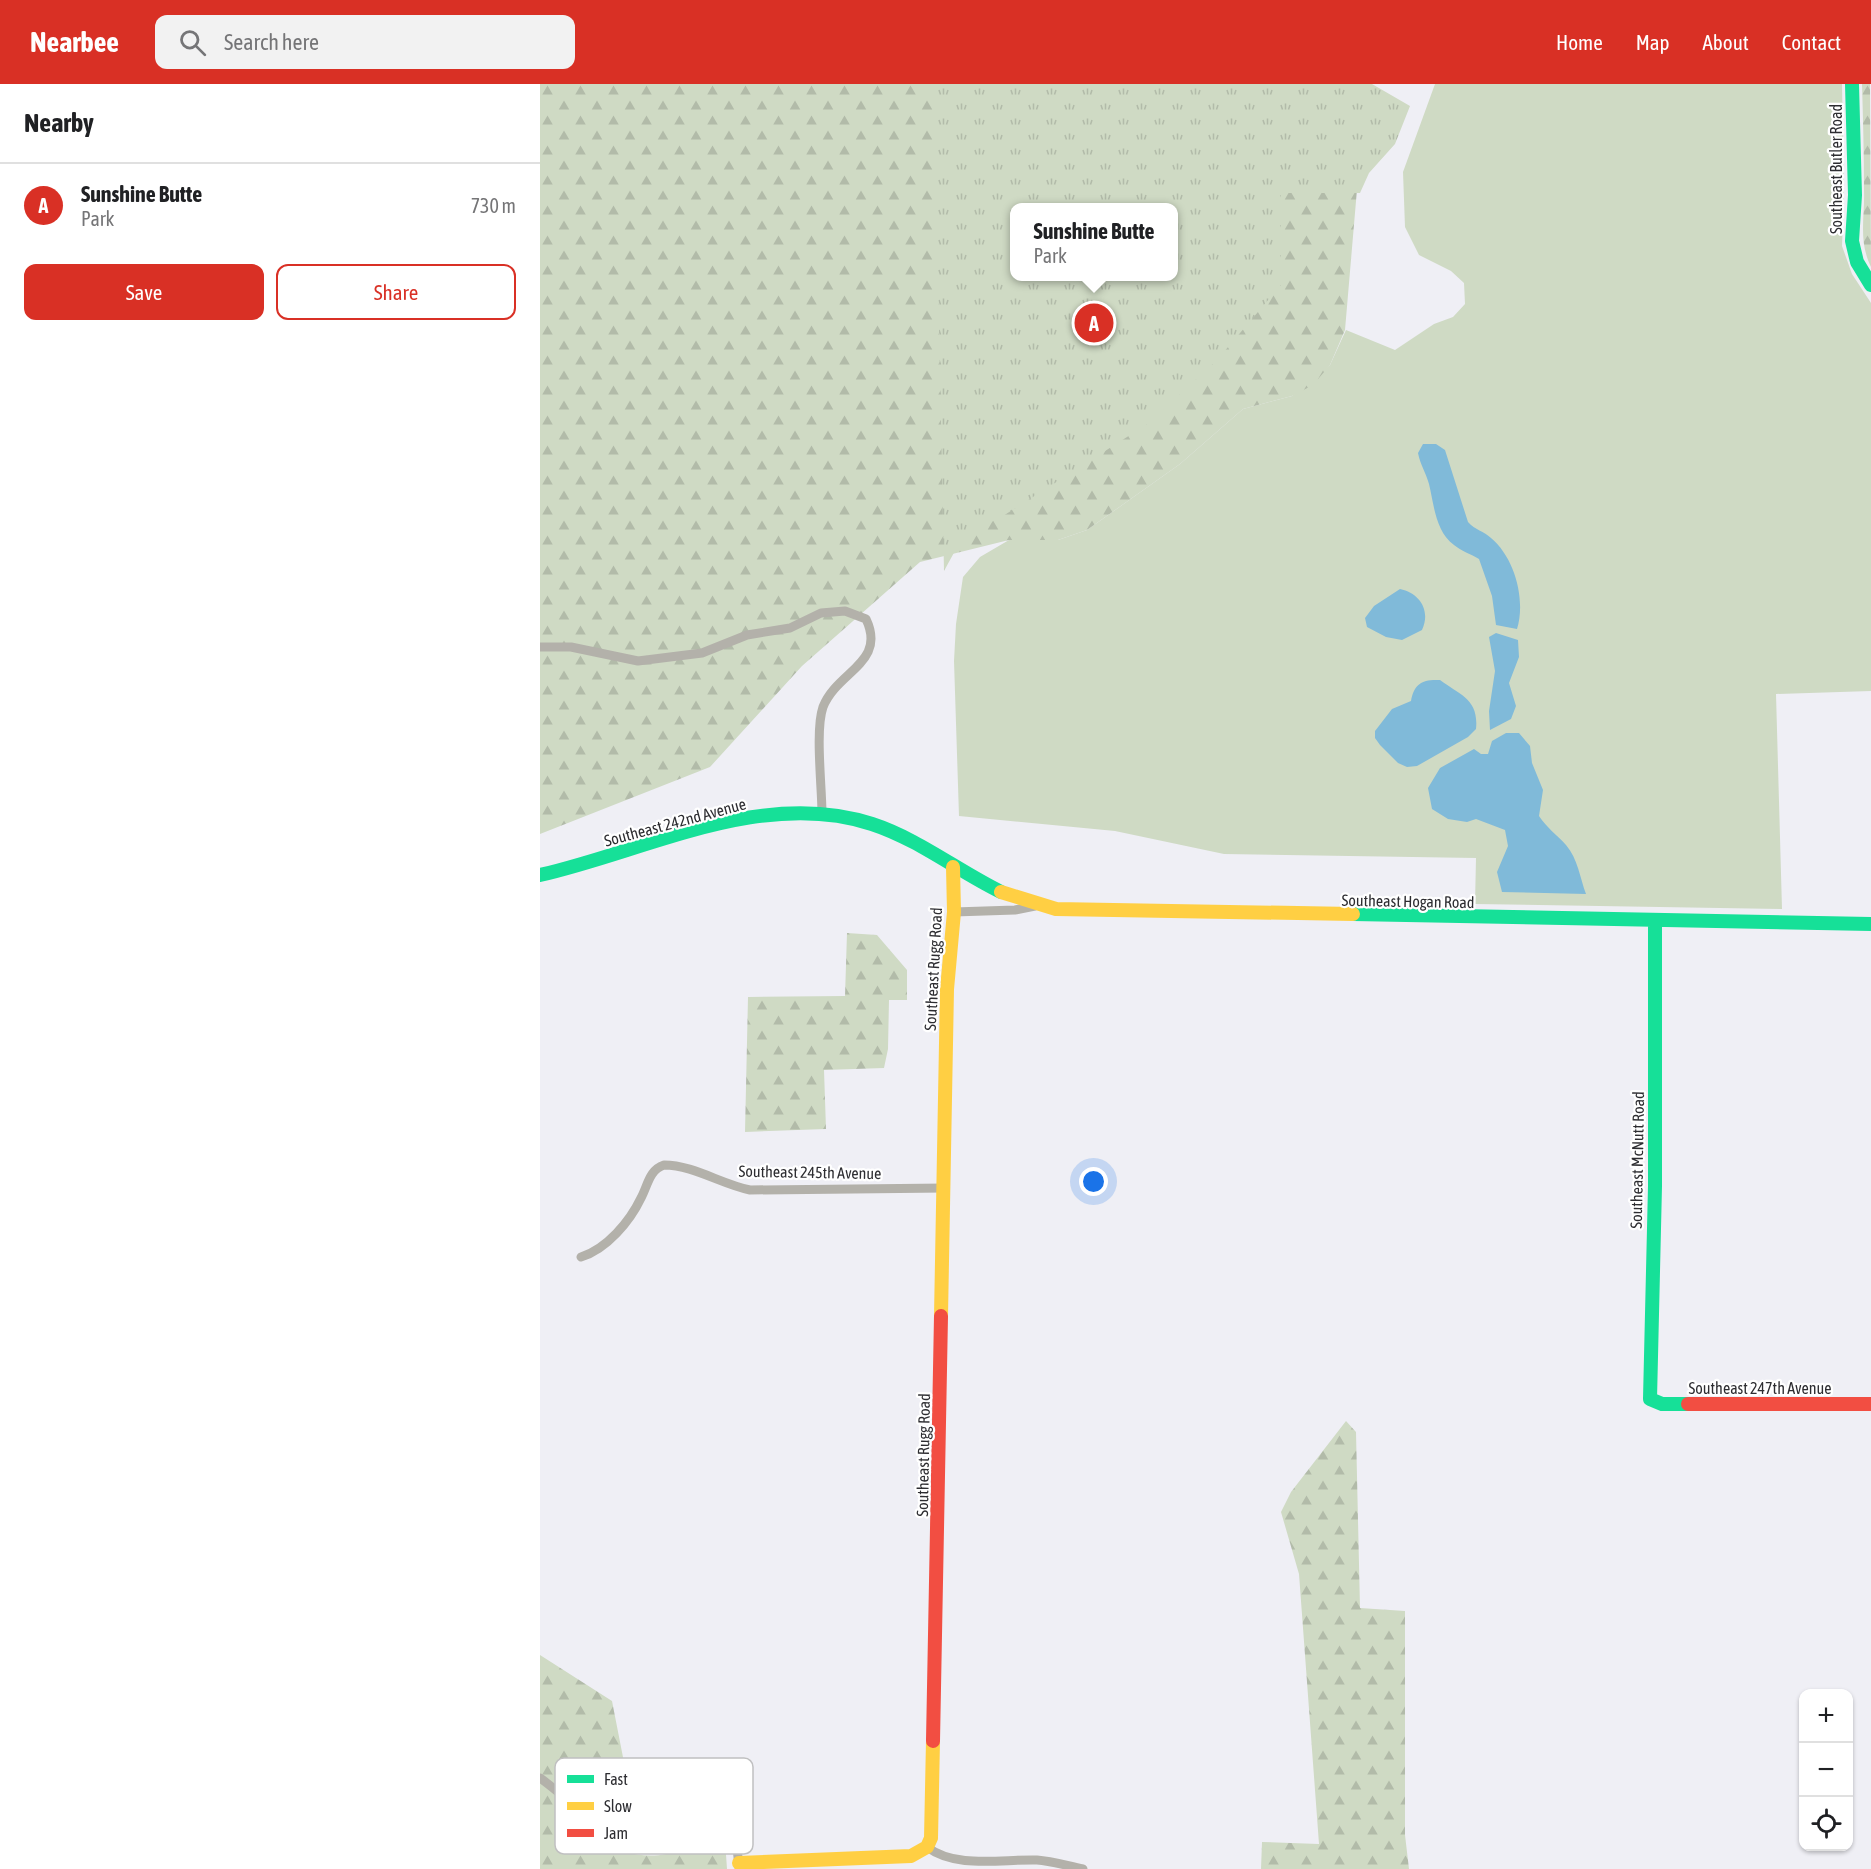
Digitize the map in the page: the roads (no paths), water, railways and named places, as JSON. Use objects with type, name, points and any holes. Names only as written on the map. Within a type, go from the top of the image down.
[{"type":"street","name":"Southeast Butler Road","points":[[1852,84],[1855,195],[1852,241],[1857,262],[1871,285]]},
{"type":"street","points":[[540,647],[571,647],[638,662],[702,653],[747,635],[790,628],[821,613],[845,611],[866,618],[872,630],[870,650],[835,689],[823,707],[820,731],[822,814]]},
{"type":"street","name":"Southeast 242nd Avenue","points":[[540,874],[580,866],[685,834],[738,821],[766,816],[822,814],[872,824],[953,867]]},
{"type":"street","name":"Southeast Hogan Road","points":[[953,867],[993,890],[1022,902],[1038,906],[1105,912],[1871,924]]},
{"type":"street","name":"Southeast Rugg Road","points":[[927,1846],[932,1826],[948,965],[954,912],[953,867]]},
{"type":"street","points":[[954,912],[1015,910],[1038,906]]},
{"type":"street","name":"Southeast McNutt Road","points":[[1650,1399],[1655,1186],[1655,922]]},
{"type":"street","name":"Southeast 245th Avenue","points":[[582,1257],[604,1244],[625,1222],[641,1198],[652,1173],[664,1165],[682,1167],[731,1186],[750,1190],[945,1188]]},
{"type":"street","name":"Southeast 247th Avenue","points":[[1650,1399],[1662,1404],[1871,1404]]},
{"type":"street","points":[[540,1778],[555,1790]]},
{"type":"street","points":[[739,1866],[902,1858],[911,1856],[927,1846],[937,1855],[968,1862],[1040,1860],[1083,1869]]},
{"type":"water","points":[[1423,444],[1436,444],[1445,450],[1468,522],[1499,546],[1512,568],[1520,605],[1517,629],[1496,625],[1492,596],[1479,559],[1457,547],[1448,539],[1439,525],[1429,484],[1418,453]]},
{"type":"water","points":[[1400,589],[1413,594],[1418,599],[1425,616],[1422,630],[1402,640],[1386,637],[1367,627],[1365,618],[1374,606]]},
{"type":"water","points":[[1496,633],[1518,640],[1519,657],[1509,683],[1516,706],[1511,719],[1490,730],[1489,711],[1495,671],[1489,637]]},
{"type":"water","points":[[1428,680],[1440,680],[1471,704],[1476,719],[1476,729],[1468,737],[1417,766],[1407,767],[1398,763],[1380,745],[1375,738],[1375,731],[1392,709],[1411,701],[1414,690],[1420,684]]},
{"type":"water","points":[[1506,733],[1519,733],[1530,746],[1532,763],[1543,790],[1539,816],[1570,850],[1586,894],[1502,892],[1497,872],[1508,846],[1505,830],[1476,819],[1467,822],[1448,819],[1432,809],[1428,788],[1440,768],[1474,749],[1481,754],[1488,754],[1492,741]]},
{"type":"place","name":"Sunshine Butte","points":[[1094,323]]}]
